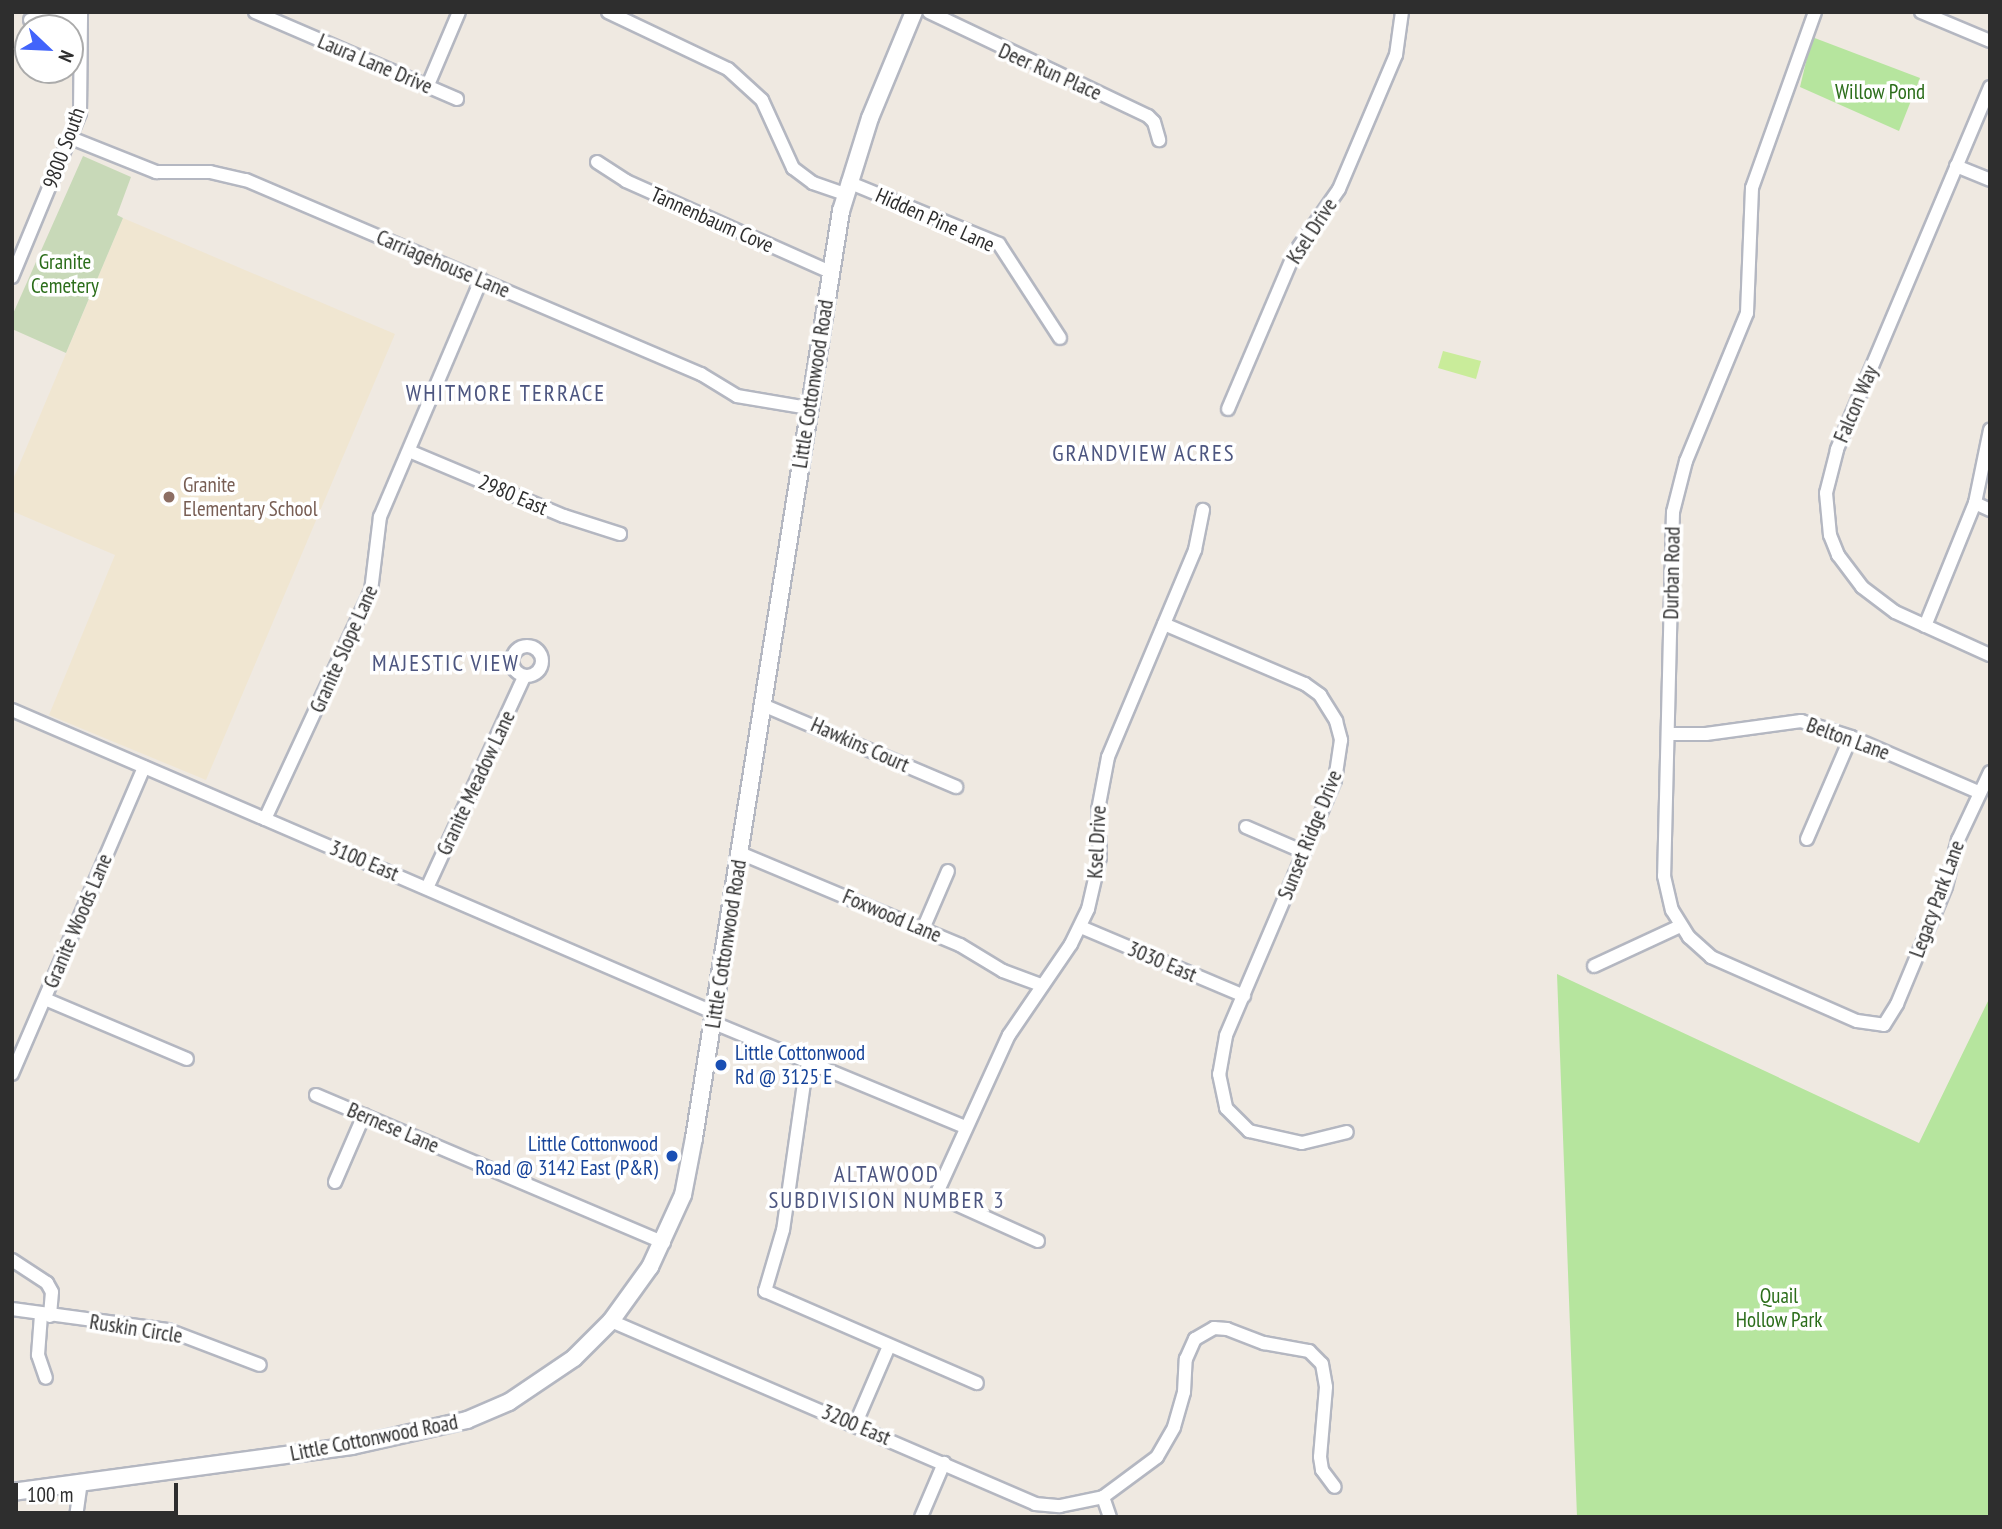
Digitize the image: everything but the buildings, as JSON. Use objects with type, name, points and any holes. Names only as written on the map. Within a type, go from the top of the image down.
[{"type":"main road","name":"Little Cottonwood Road","points":[[12,1492],[352,1446],[463,1421],[546,1380],[611,1321],[664,1243],[687,1177],[830,272],[847,188],[914,12]]},
{"type":"street","name":"Laura Lane Drive","points":[[255,12],[457,99]]},
{"type":"street","points":[[428,85],[459,12]]},
{"type":"street","name":"Hidden Pine Lane","points":[[608,12],[728,69],[762,100],[793,169],[813,183],[847,188],[999,244],[1060,338]]},
{"type":"street","name":"Deer Run Place","points":[[929,12],[1148,116],[1154,122],[1158,140]]},
{"type":"street","name":"Ksel Drive","points":[[1228,409],[1294,254],[1339,188],[1396,55],[1402,12]]},
{"type":"street","name":"Durban Road","points":[[1815,12],[1752,188],[1747,313],[1678,486],[1673,526],[1670,734],[1664,876],[1680,926],[1699,948],[1725,964],[1857,1021],[1884,1025]]},
{"type":"street","points":[[1921,12],[1990,41]]},
{"type":"street","name":"9800 South","points":[[12,277],[71,138],[82,102],[82,84]]},
{"type":"street","name":"Falcon Way","points":[[1990,87],[1836,450],[1826,493],[1830,535],[1849,572],[1877,601],[1990,655]]},
{"type":"street","name":"Carriagehouse Lane","points":[[71,138],[156,172],[230,175],[701,374],[737,396],[809,408]]},
{"type":"street","name":"Tannenbaum Cove","points":[[597,162],[626,181],[830,272]]},
{"type":"street","points":[[1956,166],[1990,180]]},
{"type":"street","name":"Granite Slope Lane","points":[[265,819],[371,591],[377,571],[377,527],[481,280]]},
{"type":"street","points":[[1925,626],[1975,503],[1990,430]]},
{"type":"street","name":"2980 East","points":[[409,451],[564,516],[620,534]]},
{"type":"street","points":[[1975,503],[1990,510]]},
{"type":"street","name":"Ksel Drive","points":[[1038,1241],[936,1195],[965,1126],[1009,1035],[1081,927],[1095,887],[1104,770],[1200,536],[1203,510]]},
{"type":"street","name":"Sunset Ridge Drive","points":[[1164,624],[1288,676],[1327,705],[1341,740],[1340,760],[1221,1055],[1221,1092],[1226,1108],[1249,1131],[1303,1143],[1347,1132]]},
{"type":"street","name":"Granite Meadow Lane","points":[[427,888],[524,677]]},
{"type":"street","name":"Hawkins Court","points":[[763,705],[956,786]]},
{"type":"street","name":"3100 East","points":[[12,710],[427,888],[812,1063],[965,1126]]},
{"type":"street","name":"Belton Lane","points":[[1670,734],[1706,734],[1801,721],[1851,737],[1978,792]]},
{"type":"street","points":[[1807,839],[1851,737]]},
{"type":"street","name":"Granite Woods Lane","points":[[12,1074],[144,767]]},
{"type":"street","name":"Legacy Park Lane","points":[[1884,1025],[1945,887],[1978,792],[1990,772]]},
{"type":"street","points":[[1246,827],[1304,852]]},
{"type":"street","name":"Foxwood Lane","points":[[740,853],[923,929],[1041,985]]},
{"type":"street","points":[[923,929],[948,871]]},
{"type":"street","points":[[1594,966],[1680,926]]},
{"type":"street","name":"3030 East","points":[[1081,927],[1244,996]]},
{"type":"street","points":[[45,999],[187,1059]]},
{"type":"street","points":[[812,1063],[804,1083],[783,1230],[765,1291],[977,1383]]},
{"type":"street","name":"Bernese Lane","points":[[316,1095],[664,1243]]},
{"type":"street","points":[[335,1182],[364,1115]]},
{"type":"street","points":[[12,1260],[47,1283],[51,1292],[37,1355],[46,1378]]},
{"type":"street","name":"Ruskin Circle","points":[[12,1309],[168,1330],[260,1365]]},
{"type":"street","name":"3200 East","points":[[611,1321],[1035,1504],[1074,1505],[1103,1497],[1142,1472],[1168,1443],[1184,1392],[1186,1359],[1195,1339],[1214,1328],[1309,1351],[1322,1364],[1326,1387],[1320,1457],[1322,1470],[1335,1487]]},
{"type":"street","points":[[855,1425],[889,1346]]},
{"type":"street","points":[[921,1517],[944,1463]]},
{"type":"street","points":[[76,1517],[81,1483]]},
{"type":"street","points":[[1103,1497],[1110,1517]]},
{"type":"shaded area","name":"Granite Elementary School","points":[[123,218],[395,334],[206,780],[49,715],[115,555],[12,511],[12,482]]},
{"type":"green space","name":"Willow Pond","points":[[1812,37],[1920,78],[1899,131],[1800,87]]},
{"type":"green space","name":"Granite Cemetery","points":[[83,156],[131,177],[117,215],[123,218],[66,353],[12,329],[12,316]]},
{"type":"green space","points":[[1443,351],[1481,361],[1476,379],[1438,368]]},
{"type":"green space","name":"Quail Hollow Park","points":[[1557,974],[1919,1143],[1990,997],[1990,1517],[1577,1517]]},
{"type":"place","name":"Granite Elementary School","points":[[169,497]]},
{"type":"place","name":"Little Cottonwood Rd @ 3125 E","points":[[721,1065]]},
{"type":"place","name":"Little Cottonwood Road @ 3142 East (P&R)","points":[[672,1156]]},
{"type":"district","name":"WHITMORE TERRACE","points":[[506,393]]},
{"type":"district","name":"GRANDVIEW ACRES","points":[[1144,453]]},
{"type":"district","name":"MAJESTIC VIEW","points":[[446,663]]},
{"type":"district","name":"ALTAWOOD SUBDIVISION NUMBER 3","points":[[887,1187]]}]
